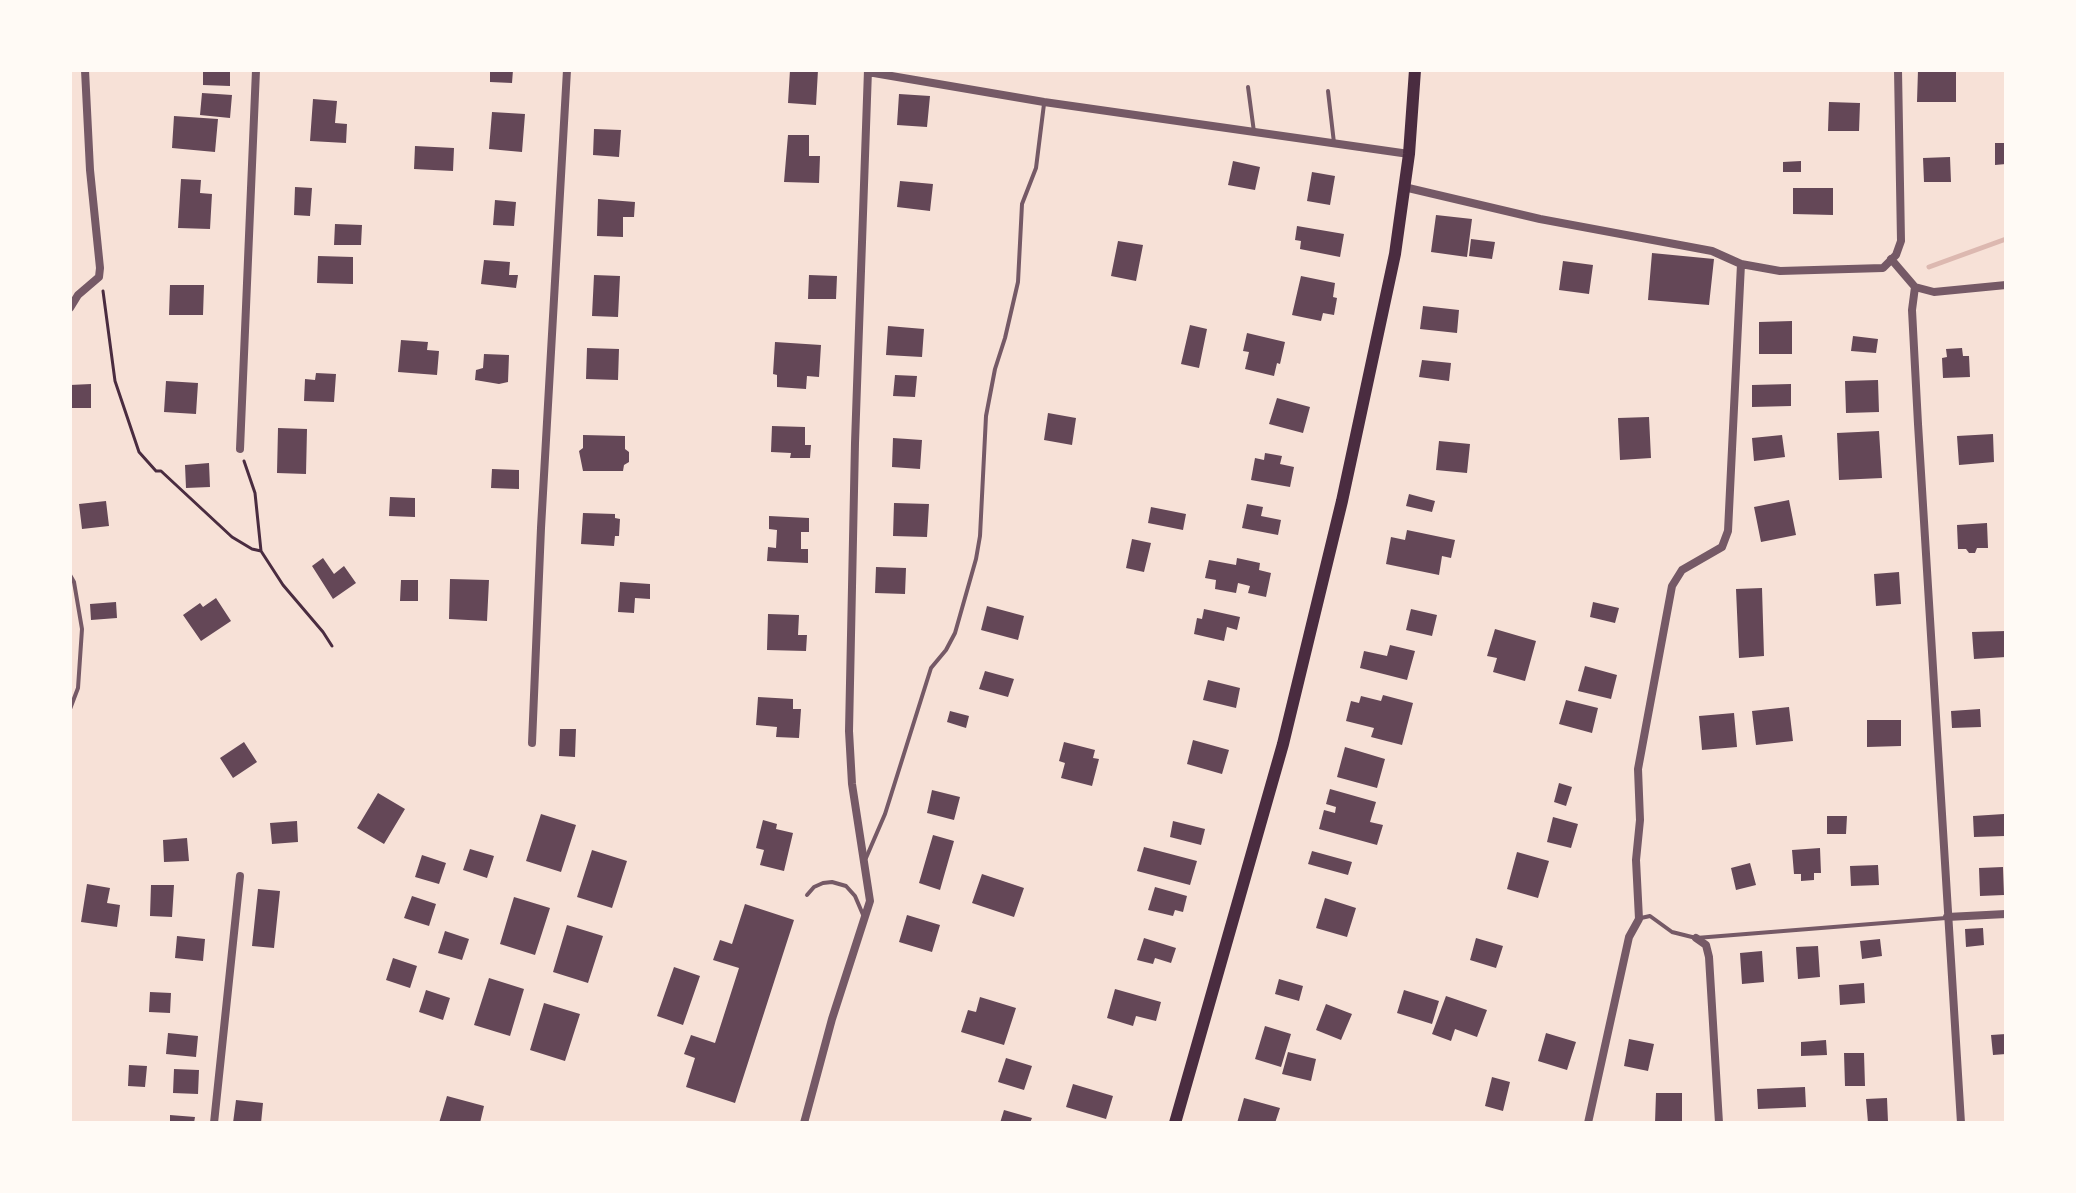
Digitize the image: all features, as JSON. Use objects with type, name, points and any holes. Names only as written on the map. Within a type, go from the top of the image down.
[{"type":"main road","points":[[1175,1123],[1294,699],[1342,501],[1395,254],[1409,154],[1415,70]]},
{"type":"street","points":[[71,301],[99,277],[100,268],[90,170],[85,70]]},
{"type":"street","points":[[240,449],[256,70]]},
{"type":"street","points":[[532,743],[567,70]]},
{"type":"street","points":[[1404,187],[1540,219],[1712,251],[1741,264],[1780,271],[1883,268],[1896,255],[1902,230],[1898,70]]},
{"type":"street","points":[[804,1123],[832,1019],[870,901],[852,784],[849,731],[868,71],[1044,102],[1409,154]]},
{"type":"street","points":[[1891,259],[1915,287],[1944,291],[2006,285]]},
{"type":"street","points":[[1588,1123],[1629,937],[1639,919],[1636,860],[1640,820],[1638,769],[1672,586],[1682,570],[1722,547],[1728,531],[1741,264]]},
{"type":"street","points":[[1915,287],[1912,324],[1961,1123]]},
{"type":"street","points":[[214,1123],[240,876]]},
{"type":"street","points":[[1947,917],[2006,914]]},
{"type":"street","points":[[1696,938],[1706,945],[1709,957],[1719,1123]]},
{"type":"lane","points":[[1248,87],[1254,132]]},
{"type":"lane","points":[[1328,91],[1334,143]]},
{"type":"lane","points":[[863,864],[885,814],[931,668],[955,633],[976,559],[986,416],[1018,282],[1022,204],[1036,168],[1044,102]]},
{"type":"lane","points":[[70,575],[82,629],[78,688],[70,709]]},
{"type":"lane","points":[[807,895],[823,883],[846,886],[855,896],[865,919]]},
{"type":"lane","points":[[1639,919],[1650,916],[1672,932],[1696,938],[1947,917]]},
{"type":"path","points":[[100,268],[115,381],[139,452],[156,471],[161,471],[179,486],[228,535],[261,551]]},
{"type":"path","points":[[240,449],[255,493],[261,551],[283,585],[332,646]]},
{"type":"building","points":[[203,70],[230,70],[230,86],[203,85]]},
{"type":"building","points":[[490,70],[513,70],[512,83],[490,82]]},
{"type":"building","points":[[790,70],[818,70],[816,105],[788,103]]},
{"type":"building","points":[[1918,70],[1956,70],[1956,102],[1917,102]]},
{"type":"building","points":[[202,93],[232,95],[230,118],[200,115]]},
{"type":"building","points":[[899,94],[930,96],[927,127],[897,125]]},
{"type":"building","points":[[313,99],[337,101],[335,123],[347,124],[346,143],[310,141]]},
{"type":"building","points":[[1829,102],[1860,103],[1859,131],[1828,131]]},
{"type":"building","points":[[492,112],[525,114],[522,152],[489,149]]},
{"type":"building","points":[[174,116],[218,119],[215,152],[172,148]]},
{"type":"building","points":[[594,129],[621,130],[619,157],[593,155]]},
{"type":"building","points":[[788,135],[809,135],[809,156],[820,156],[819,183],[784,182]]},
{"type":"building","points":[[1995,143],[2006,143],[2006,164],[1995,165]]},
{"type":"building","points":[[415,146],[454,148],[453,171],[414,169]]},
{"type":"building","points":[[1950,157],[1951,182],[1924,182],[1923,158]]},
{"type":"building","points":[[1233,161],[1260,167],[1255,190],[1228,185]]},
{"type":"building","points":[[1801,161],[1801,172],[1783,172],[1783,162]]},
{"type":"building","points":[[1312,172],[1335,176],[1330,205],[1307,201]]},
{"type":"building","points":[[181,179],[201,180],[200,193],[212,194],[210,229],[178,228]]},
{"type":"building","points":[[900,181],[933,184],[930,211],[897,207]]},
{"type":"building","points":[[295,187],[312,188],[310,216],[294,215]]},
{"type":"building","points":[[1793,188],[1833,188],[1833,215],[1793,214]]},
{"type":"building","points":[[598,199],[635,202],[634,217],[623,217],[623,237],[597,236]]},
{"type":"building","points":[[495,200],[516,202],[514,226],[493,225]]},
{"type":"building","points":[[1436,215],[1472,219],[1467,257],[1431,252]]},
{"type":"building","points":[[335,224],[362,225],[361,245],[334,245]]},
{"type":"building","points":[[1297,226],[1344,234],[1340,257],[1300,249],[1301,241],[1295,240]]},
{"type":"building","points":[[1471,239],[1495,242],[1492,259],[1469,256]]},
{"type":"building","points":[[1118,241],[1143,245],[1136,281],[1111,276]]},
{"type":"building","points":[[1652,253],[1714,259],[1709,305],[1648,300]]},
{"type":"building","points":[[318,256],[353,257],[353,284],[317,283]]},
{"type":"building","points":[[484,260],[510,262],[509,275],[518,275],[516,288],[481,284]]},
{"type":"building","points":[[1563,261],[1593,265],[1589,294],[1559,290]]},
{"type":"building","points":[[594,275],[620,276],[618,317],[592,316]]},
{"type":"building","points":[[809,275],[837,276],[836,299],[808,299]]},
{"type":"building","points":[[1301,276],[1335,283],[1333,297],[1337,298],[1334,315],[1323,313],[1321,321],[1292,315]]},
{"type":"building","points":[[170,285],[204,285],[203,315],[169,315]]},
{"type":"building","points":[[1423,306],[1459,310],[1457,333],[1420,329]]},
{"type":"building","points":[[1792,321],[1792,354],[1759,354],[1759,322]]},
{"type":"building","points":[[1190,325],[1207,329],[1199,368],[1181,364]]},
{"type":"building","points":[[888,326],[924,329],[922,357],[886,355]]},
{"type":"building","points":[[1247,333],[1285,342],[1274,376],[1245,369],[1249,352],[1243,351]]},
{"type":"building","points":[[1853,336],[1878,339],[1876,353],[1851,351]]},
{"type":"building","points":[[401,340],[428,342],[427,350],[439,351],[437,375],[398,372]]},
{"type":"building","points":[[775,342],[821,345],[819,377],[807,376],[806,389],[777,387],[777,375],[773,374]]},
{"type":"building","points":[[587,348],[619,349],[618,380],[586,379]]},
{"type":"building","points":[[1962,348],[1963,356],[1969,356],[1970,377],[1943,378],[1942,358],[1947,357],[1946,349]]},
{"type":"building","points":[[484,354],[509,355],[508,382],[499,384],[475,380],[476,370],[483,368]]},
{"type":"building","points":[[1422,360],[1451,363],[1449,381],[1419,377]]},
{"type":"building","points":[[316,373],[336,374],[334,402],[304,401],[305,379],[315,380]]},
{"type":"building","points":[[895,375],[917,376],[915,397],[893,396]]},
{"type":"building","points":[[1878,380],[1879,412],[1846,413],[1845,381]]},
{"type":"building","points":[[166,381],[198,383],[196,414],[164,412]]},
{"type":"building","points":[[91,384],[91,408],[70,408],[70,385]]},
{"type":"building","points":[[1791,384],[1791,406],[1752,407],[1752,385]]},
{"type":"building","points":[[1277,398],[1310,407],[1303,433],[1269,424]]},
{"type":"building","points":[[1048,413],[1076,418],[1072,445],[1044,440]]},
{"type":"building","points":[[1649,417],[1651,458],[1620,460],[1618,418]]},
{"type":"building","points":[[772,426],[805,427],[805,445],[811,445],[810,458],[790,458],[791,453],[771,452]]},
{"type":"building","points":[[278,428],[307,429],[306,474],[277,473]]},
{"type":"building","points":[[1879,431],[1882,478],[1839,480],[1837,433]]},
{"type":"building","points":[[1993,434],[1994,462],[1959,465],[1957,436]]},
{"type":"building","points":[[583,435],[625,436],[629,462],[624,465],[623,471],[583,471],[579,451],[583,448]]},
{"type":"building","points":[[1782,435],[1785,457],[1754,461],[1752,438]]},
{"type":"building","points":[[893,438],[922,440],[920,469],[892,467]]},
{"type":"building","points":[[1439,441],[1470,444],[1467,473],[1436,470]]},
{"type":"building","points":[[1265,453],[1282,456],[1280,464],[1294,467],[1290,487],[1251,480],[1255,458],[1264,460]]},
{"type":"building","points":[[209,463],[210,487],[186,488],[185,465]]},
{"type":"building","points":[[492,469],[519,470],[519,489],[491,488]]},
{"type":"building","points":[[1409,494],[1435,501],[1432,512],[1406,506]]},
{"type":"building","points":[[390,497],[415,498],[415,517],[389,516]]},
{"type":"building","points":[[1789,500],[1796,535],[1761,542],[1754,507]]},
{"type":"building","points":[[106,501],[109,526],[82,529],[79,504]]},
{"type":"building","points":[[894,503],[929,504],[927,537],[893,536]]},
{"type":"building","points":[[1247,504],[1263,507],[1261,516],[1281,520],[1278,535],[1242,528]]},
{"type":"building","points":[[1151,507],[1186,514],[1183,530],[1148,523]]},
{"type":"building","points":[[583,513],[615,514],[615,518],[620,519],[619,536],[615,536],[614,546],[581,544]]},
{"type":"building","points":[[769,516],[809,518],[809,532],[801,532],[801,549],[808,549],[808,563],[767,561],[768,547],[776,548],[777,530],[769,529]]},
{"type":"building","points":[[1987,523],[1988,548],[1977,548],[1975,553],[1958,549],[1957,525]]},
{"type":"building","points":[[1407,530],[1455,540],[1451,558],[1442,556],[1439,575],[1386,564],[1391,537],[1405,540]]},
{"type":"building","points":[[1132,539],[1151,543],[1144,572],[1126,568]]},
{"type":"building","points":[[323,558],[334,574],[344,566],[356,583],[333,599],[312,566]]},
{"type":"building","points":[[1237,558],[1260,563],[1259,570],[1271,573],[1266,597],[1248,593],[1250,586],[1238,583],[1236,593],[1215,589],[1216,580],[1205,578],[1209,560],[1236,565]]},
{"type":"building","points":[[876,567],[906,568],[905,594],[875,593]]},
{"type":"building","points":[[1899,572],[1901,604],[1876,606],[1874,574]]},
{"type":"building","points":[[450,579],[489,580],[487,621],[449,619]]},
{"type":"building","points":[[401,580],[418,580],[418,601],[400,601]]},
{"type":"building","points":[[620,582],[650,584],[650,599],[635,598],[634,613],[618,612]]},
{"type":"building","points":[[1762,588],[1764,656],[1739,658],[1736,589]]},
{"type":"building","points":[[216,598],[231,621],[201,641],[183,615],[200,603],[203,607]]},
{"type":"building","points":[[116,602],[117,618],[91,620],[90,604]]},
{"type":"building","points":[[1593,602],[1619,608],[1615,623],[1590,617]]},
{"type":"building","points":[[987,606],[1024,616],[1018,640],[981,630]]},
{"type":"building","points":[[1204,609],[1240,617],[1237,630],[1227,627],[1224,641],[1194,634],[1197,618],[1202,619]]},
{"type":"building","points":[[1411,609],[1437,615],[1432,636],[1406,630]]},
{"type":"building","points":[[768,614],[799,615],[798,635],[807,635],[806,651],[767,650]]},
{"type":"building","points":[[1495,629],[1536,641],[1525,681],[1493,672],[1497,658],[1487,656]]},
{"type":"building","points":[[2006,631],[2006,657],[1974,659],[1972,632]]},
{"type":"building","points":[[1390,645],[1415,651],[1407,680],[1360,668],[1364,651],[1387,656]]},
{"type":"building","points":[[1585,666],[1617,675],[1611,699],[1578,691]]},
{"type":"building","points":[[985,671],[1014,679],[1008,697],[979,689]]},
{"type":"building","points":[[1208,680],[1240,688],[1236,708],[1203,700]]},
{"type":"building","points":[[1383,695],[1413,703],[1402,745],[1371,737],[1374,728],[1346,721],[1351,701],[1359,703],[1361,696],[1381,701]]},
{"type":"building","points":[[758,697],[793,699],[793,709],[801,709],[799,738],[776,737],[777,727],[756,725]]},
{"type":"building","points":[[1566,700],[1598,708],[1592,733],[1559,724]]},
{"type":"building","points":[[1789,707],[1793,741],[1756,745],[1752,711]]},
{"type":"building","points":[[1980,709],[1981,727],[1952,728],[1951,711]]},
{"type":"building","points":[[950,711],[969,716],[966,728],[947,722]]},
{"type":"building","points":[[1734,713],[1737,747],[1702,750],[1699,716]]},
{"type":"building","points":[[1867,720],[1901,720],[1901,746],[1867,747]]},
{"type":"building","points":[[560,729],[576,729],[575,757],[559,756]]},
{"type":"building","points":[[1193,740],[1229,750],[1222,774],[1187,764]]},
{"type":"building","points":[[244,742],[257,762],[233,778],[220,758]]},
{"type":"building","points":[[1064,742],[1095,750],[1093,758],[1099,759],[1092,786],[1061,778],[1065,763],[1059,761]]},
{"type":"building","points":[[1345,747],[1385,759],[1377,788],[1337,777]]},
{"type":"building","points":[[1559,783],[1572,787],[1566,806],[1554,802]]},
{"type":"building","points":[[1330,789],[1376,802],[1370,822],[1383,825],[1377,845],[1319,829],[1324,810],[1335,813],[1336,807],[1326,804]]},
{"type":"building","points":[[932,790],[960,797],[954,820],[927,813]]},
{"type":"building","points":[[378,793],[405,809],[384,844],[357,828]]},
{"type":"building","points":[[541,814],[576,825],[561,872],[526,861]]},
{"type":"building","points":[[2004,814],[2005,836],[1974,837],[1973,816]]},
{"type":"building","points":[[1827,816],[1847,816],[1846,834],[1827,834]]},
{"type":"building","points":[[1553,817],[1578,824],[1571,848],[1547,842]]},
{"type":"building","points":[[763,820],[777,824],[776,829],[793,833],[784,871],[760,865],[764,850],[756,848]]},
{"type":"building","points":[[297,821],[298,842],[272,844],[270,823]]},
{"type":"building","points":[[1173,821],[1205,829],[1201,845],[1170,837]]},
{"type":"building","points":[[933,835],[954,841],[940,890],[919,883]]},
{"type":"building","points":[[187,838],[189,861],[164,862],[163,840]]},
{"type":"building","points":[[1144,847],[1197,861],[1190,885],[1137,871]]},
{"type":"building","points":[[1820,848],[1821,873],[1814,873],[1814,880],[1801,881],[1801,874],[1794,874],[1792,850]]},
{"type":"building","points":[[470,849],[494,856],[487,878],[463,870]]},
{"type":"building","points":[[592,850],[627,861],[612,908],[577,897]]},
{"type":"building","points":[[1312,851],[1352,862],[1348,875],[1308,864]]},
{"type":"building","points":[[1517,852],[1549,861],[1538,898],[1507,889]]},
{"type":"building","points":[[422,855],[446,863],[439,884],[415,877]]},
{"type":"building","points":[[1750,863],[1756,885],[1736,890],[1731,868]]},
{"type":"building","points":[[1878,865],[1879,885],[1851,886],[1850,866]]},
{"type":"building","points":[[2003,867],[2004,895],[1980,896],[1979,868]]},
{"type":"building","points":[[982,874],[1024,888],[1014,917],[972,903]]},
{"type":"building","points":[[87,884],[110,888],[107,903],[120,905],[117,927],[81,922]]},
{"type":"building","points":[[151,885],[174,885],[172,917],[150,916]]},
{"type":"building","points":[[1155,887],[1187,896],[1183,912],[1175,910],[1173,916],[1148,910]]},
{"type":"building","points":[[258,889],[280,891],[274,948],[252,946]]},
{"type":"building","points":[[412,896],[436,904],[429,926],[404,918]]},
{"type":"building","points":[[514,897],[550,908],[535,955],[500,944]]},
{"type":"building","points":[[1325,898],[1356,908],[1347,937],[1316,928]]},
{"type":"building","points":[[745,904],[794,920],[735,1103],[686,1087],[695,1058],[684,1054],[691,1035],[715,1043],[739,968],[713,960],[720,940],[732,944]]},
{"type":"building","points":[[907,915],[940,925],[932,952],[899,942]]},
{"type":"building","points":[[567,925],[603,936],[588,983],[553,972]]},
{"type":"building","points":[[1983,928],[1984,945],[1966,947],[1965,929]]},
{"type":"building","points":[[445,931],[469,939],[462,960],[438,953]]},
{"type":"building","points":[[177,936],[205,939],[203,961],[175,958]]},
{"type":"building","points":[[1144,938],[1176,948],[1171,963],[1155,958],[1153,964],[1137,960]]},
{"type":"building","points":[[1476,938],[1503,946],[1496,968],[1470,960]]},
{"type":"building","points":[[1880,939],[1882,956],[1862,959],[1860,941]]},
{"type":"building","points":[[1818,946],[1820,977],[1798,979],[1796,947]]},
{"type":"building","points":[[1762,951],[1764,982],[1742,984],[1740,953]]},
{"type":"building","points":[[393,958],[417,966],[410,988],[386,980]]},
{"type":"building","points":[[674,967],[700,976],[683,1025],[657,1016]]},
{"type":"building","points":[[489,978],[524,989],[510,1036],[474,1025]]},
{"type":"building","points":[[1279,979],[1303,986],[1299,1001],[1275,994]]},
{"type":"building","points":[[1864,983],[1865,1003],[1840,1005],[1839,985]]},
{"type":"building","points":[[1115,989],[1161,1002],[1156,1021],[1136,1016],[1133,1026],[1107,1018]]},
{"type":"building","points":[[426,990],[450,998],[443,1020],[419,1012]]},
{"type":"building","points":[[1404,990],[1439,1001],[1432,1024],[1397,1013]]},
{"type":"building","points":[[150,992],[171,993],[170,1013],[149,1012]]},
{"type":"building","points":[[1446,996],[1487,1010],[1477,1037],[1455,1029],[1451,1041],[1432,1034]]},
{"type":"building","points":[[980,997],[1016,1008],[1004,1045],[961,1032],[968,1010],[976,1012]]},
{"type":"building","points":[[544,1003],[580,1014],[565,1061],[530,1050]]},
{"type":"building","points":[[1326,1004],[1352,1014],[1341,1040],[1316,1030]]},
{"type":"building","points":[[1265,1026],[1291,1034],[1281,1067],[1255,1059]]},
{"type":"building","points":[[168,1033],[198,1036],[196,1057],[166,1054]]},
{"type":"building","points":[[1546,1033],[1576,1042],[1567,1070],[1538,1061]]},
{"type":"building","points":[[2006,1034],[2006,1054],[1993,1055],[1991,1035]]},
{"type":"building","points":[[1629,1039],[1654,1044],[1648,1071],[1624,1066]]},
{"type":"building","points":[[1826,1040],[1827,1055],[1801,1056],[1801,1042]]},
{"type":"building","points":[[1288,1052],[1316,1059],[1311,1081],[1282,1074]]},
{"type":"building","points":[[1844,1053],[1864,1053],[1865,1086],[1845,1086]]},
{"type":"building","points":[[1006,1058],[1032,1066],[1024,1090],[998,1082]]},
{"type":"building","points":[[129,1065],[147,1066],[145,1087],[128,1086]]},
{"type":"building","points":[[174,1069],[199,1070],[198,1094],[173,1093]]},
{"type":"building","points":[[1492,1077],[1510,1082],[1503,1111],[1485,1106]]},
{"type":"building","points":[[1073,1084],[1113,1096],[1106,1119],[1066,1107]]},
{"type":"building","points":[[1805,1087],[1806,1107],[1758,1109],[1757,1089]]},
{"type":"building","points":[[1656,1093],[1682,1093],[1682,1123],[1655,1123]]},
{"type":"building","points":[[447,1096],[484,1106],[480,1123],[439,1123]]},
{"type":"building","points":[[1244,1098],[1280,1108],[1275,1123],[1237,1123]]},
{"type":"building","points":[[1887,1098],[1888,1122],[1868,1123],[1866,1099]]},
{"type":"building","points":[[236,1100],[263,1103],[261,1123],[233,1123]]},
{"type":"building","points":[[1004,1110],[1032,1118],[1030,1123],[1000,1123]]},
{"type":"building","points":[[170,1115],[195,1117],[194,1123],[170,1123]]},
{"type":"waterway","points":[[1929,267],[2006,239]]}]
